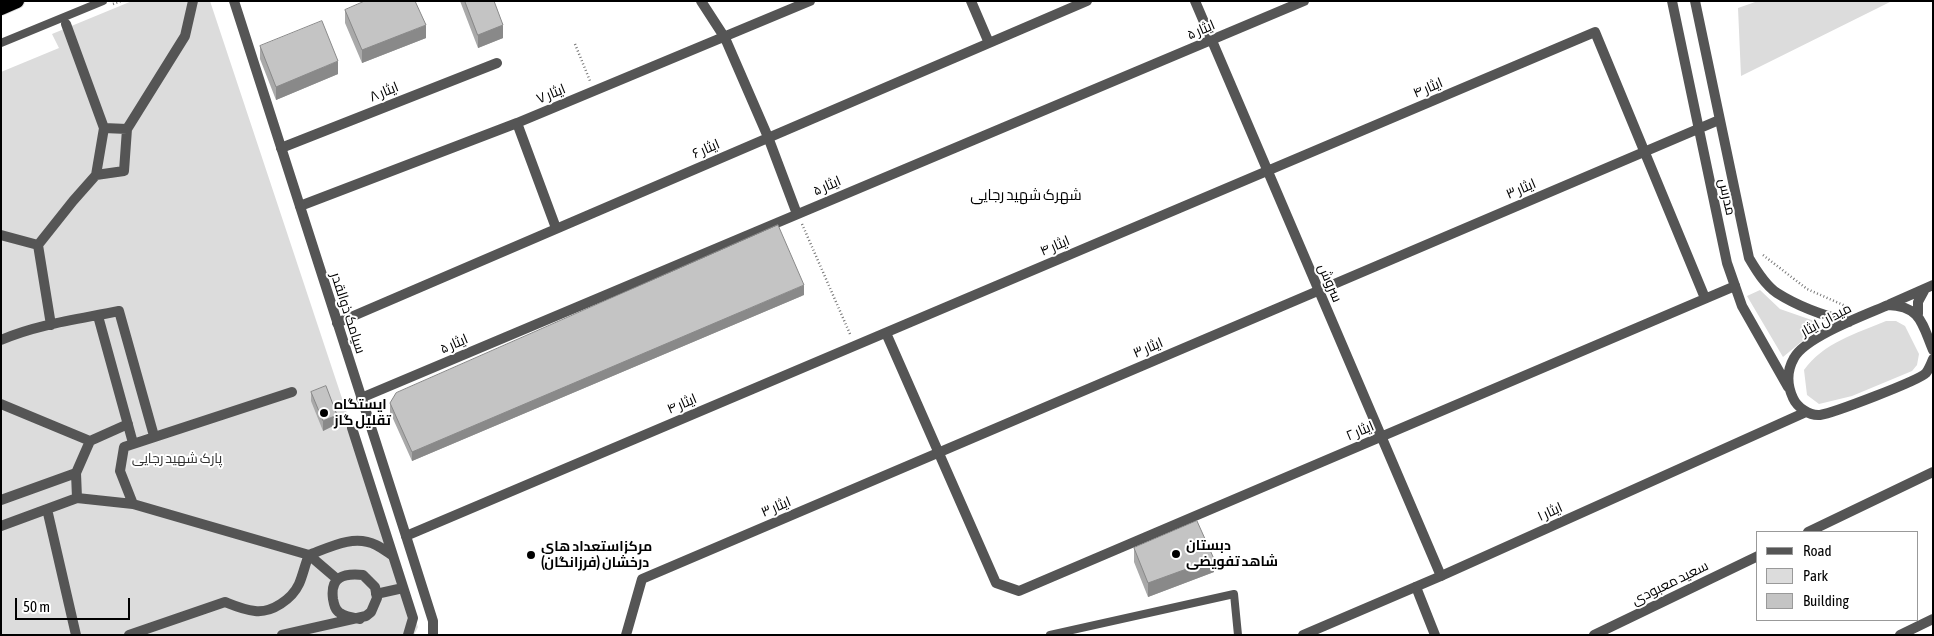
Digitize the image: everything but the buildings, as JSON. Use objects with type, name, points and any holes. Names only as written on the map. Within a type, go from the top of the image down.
[{"type":"highway","points":[[1,8],[17,1]]},
{"type":"street","points":[[96,174],[124,171],[127,129],[185,36],[193,1]]},
{"type":"street","name":"سیامک ذوالقدر","points":[[234,1],[433,621],[433,635]]},
{"type":"street","points":[[700,1],[725,38],[768,137],[797,214]]},
{"type":"street","name":"ایثار ۷","points":[[300,206],[517,123],[810,1]]},
{"type":"street","points":[[971,1],[989,43]]},
{"type":"street","name":"ایثار ۶","points":[[337,322],[1087,1]]},
{"type":"street","name":"سروش","points":[[1195,1],[1440,576]]},
{"type":"street","name":"ایثار ۵","points":[[361,398],[1304,1]]},
{"type":"street","name":"مدرس","points":[[1672,1],[1719,229],[1735,286],[1742,306],[1788,387]]},
{"type":"street","name":"مدرس","points":[[1695,1],[1748,258],[1759,276],[1776,293],[1823,315],[1849,322]]},
{"type":"street","points":[[51,325],[38,245],[96,174],[104,128],[66,24]]},
{"type":"street","name":"ایثار ۴","points":[[406,536],[1595,32],[1644,152]]},
{"type":"street","name":"ایثار ۸","points":[[281,148],[497,63]]},
{"type":"street","name":"ایثار ۳","points":[[626,635],[642,579],[1719,120]]},
{"type":"street","points":[[517,123],[556,228]]},
{"type":"street","points":[[104,128],[127,129]]},
{"type":"street","points":[[1644,152],[1705,298]]},
{"type":"street","points":[[1,235],[38,245]]},
{"type":"street","name":"ایثار ۲","points":[[938,452],[996,583],[1019,591],[1735,286]]},
{"type":"street","points":[[1929,287],[1918,302],[1918,314],[1933,350]]},
{"type":"street","name":"میدان ایثار","points":[[1788,387],[1789,370],[1794,358],[1801,349],[1849,322],[1929,287]]},
{"type":"street","points":[[1888,305],[1900,305],[1918,314]]},
{"type":"street","points":[[1,340],[15,334],[51,325],[119,312],[154,436]]},
{"type":"street","points":[[98,316],[133,442]]},
{"type":"street","points":[[886,332],[938,452]]},
{"type":"street","points":[[1788,387],[1796,405],[1806,412],[1820,415],[1880,394],[1920,377],[1926,372],[1933,359]]},
{"type":"street","points":[[133,504],[120,471],[124,447],[133,442],[292,392]]},
{"type":"street","points":[[1,404],[90,441]]},
{"type":"street","name":"ایثار ۱","points":[[1303,635],[1416,587],[1806,412]]},
{"type":"street","points":[[77,498],[76,474],[90,441],[128,424]]},
{"type":"street","points":[[352,428],[412,618],[408,635]]},
{"type":"street","points":[[1810,531],[1933,472]]},
{"type":"street","points":[[1,500],[76,474]]},
{"type":"street","points":[[1,526],[77,498],[133,504],[309,555],[337,579]]},
{"type":"street","points":[[47,509],[76,635]]},
{"type":"street","points":[[309,555],[352,541],[375,544],[393,556]]},
{"type":"street","points":[[129,635],[225,602],[242,609],[257,612],[273,608],[287,600],[299,584],[309,555]]},
{"type":"street","name":"سعید معبودی","points":[[1594,635],[1756,557]]},
{"type":"street","points":[[282,635],[360,619],[371,612],[375,606],[375,587],[363,575],[343,575],[337,579],[332,591],[334,607],[340,613],[360,619]]},
{"type":"street","points":[[1416,587],[1435,635]]},
{"type":"street","points":[[376,594],[403,588]]},
{"type":"street","points":[[1900,635],[1933,619]]},
{"type":"lane","points":[[1,43],[104,1]]},
{"type":"lane","points":[[1050,635],[1234,594],[1238,635]]},
{"type":"path","points":[[575,44],[594,91]]},
{"type":"path","points":[[797,214],[855,346]]},
{"type":"path","points":[[1759,251],[1807,289],[1854,310]]},
{"type":"green space","name":"پارک شهید رجایی","points":[[132,1],[210,1],[418,627],[414,635],[1,635],[1,72],[59,48],[52,34]]},
{"type":"green space","points":[[1758,1],[1892,1],[1741,76],[1738,8]]},
{"type":"green space","points":[[1760,290],[1780,309],[1823,324],[1783,357],[1747,296]]},
{"type":"green space","points":[[1886,321],[1896,321],[1905,326],[1919,354],[1917,365],[1912,371],[1852,396],[1819,404],[1807,395],[1804,370],[1812,361],[1841,340]]},
{"type":"place","name":"ایستگاه تقلیل گاز","points":[[324,413]]},
{"type":"place","name":"دبستان شاهد تفویضی","points":[[1176,554]]},
{"type":"place","name":"مرکزاستعداد های درخشان (فرزانگان)","points":[[531,555]]},
{"type":"district","name":"شهرک شهید رجایی","points":[[1026,195]]}]
